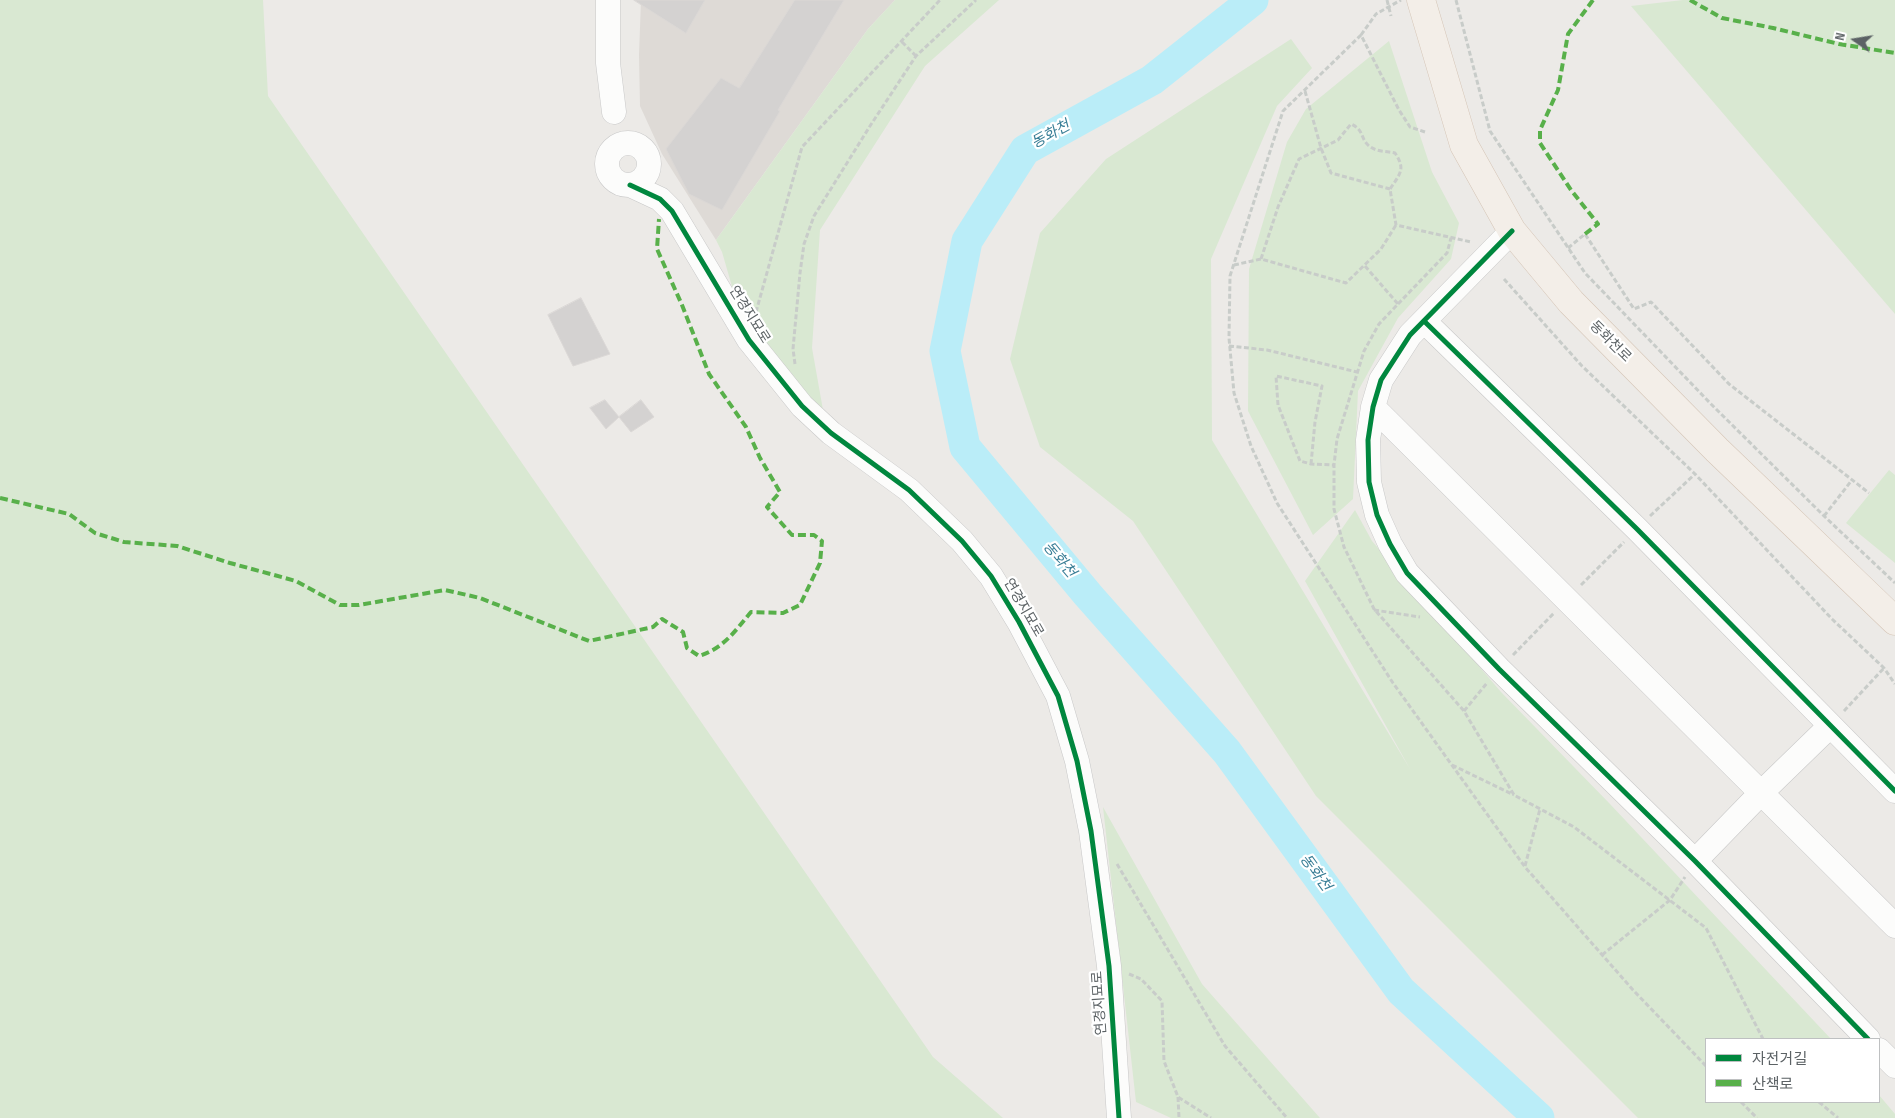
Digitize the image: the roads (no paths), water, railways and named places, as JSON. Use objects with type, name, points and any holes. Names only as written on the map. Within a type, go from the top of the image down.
[{"type":"main road","name":"동화천로","points":[[1421,0],[1464,145],[1512,231],[1578,309],[1717,450],[1895,621]]},
{"type":"street","points":[[608,0],[608,63],[614,112],[624,146]]},
{"type":"street","points":[[624,146],[640,147],[648,159],[639,179],[617,183],[608,174],[606,160],[624,146]]},
{"type":"street","name":"연경지묘로","points":[[639,179],[672,211],[749,340],[802,406],[831,433],[909,490],[962,540],[991,576],[1019,622],[1058,696],[1077,761],[1091,831],[1109,966],[1119,1118]]},
{"type":"street","points":[[1512,231],[1410,334],[1381,380],[1373,407],[1368,440],[1369,482],[1377,515],[1390,544],[1407,573],[1690,868],[1867,1038]]},
{"type":"street","points":[[1424,321],[1637,528],[1895,791]]},
{"type":"street","points":[[1373,407],[1895,926]]},
{"type":"street","points":[[1690,868],[1761,793],[1830,726]]},
{"type":"waterway","name":"동화천","points":[[1253,0],[1152,80],[1025,150],[967,241],[945,351],[965,447],[1088,595],[1227,752],[1401,991],[1539,1118]]}]
